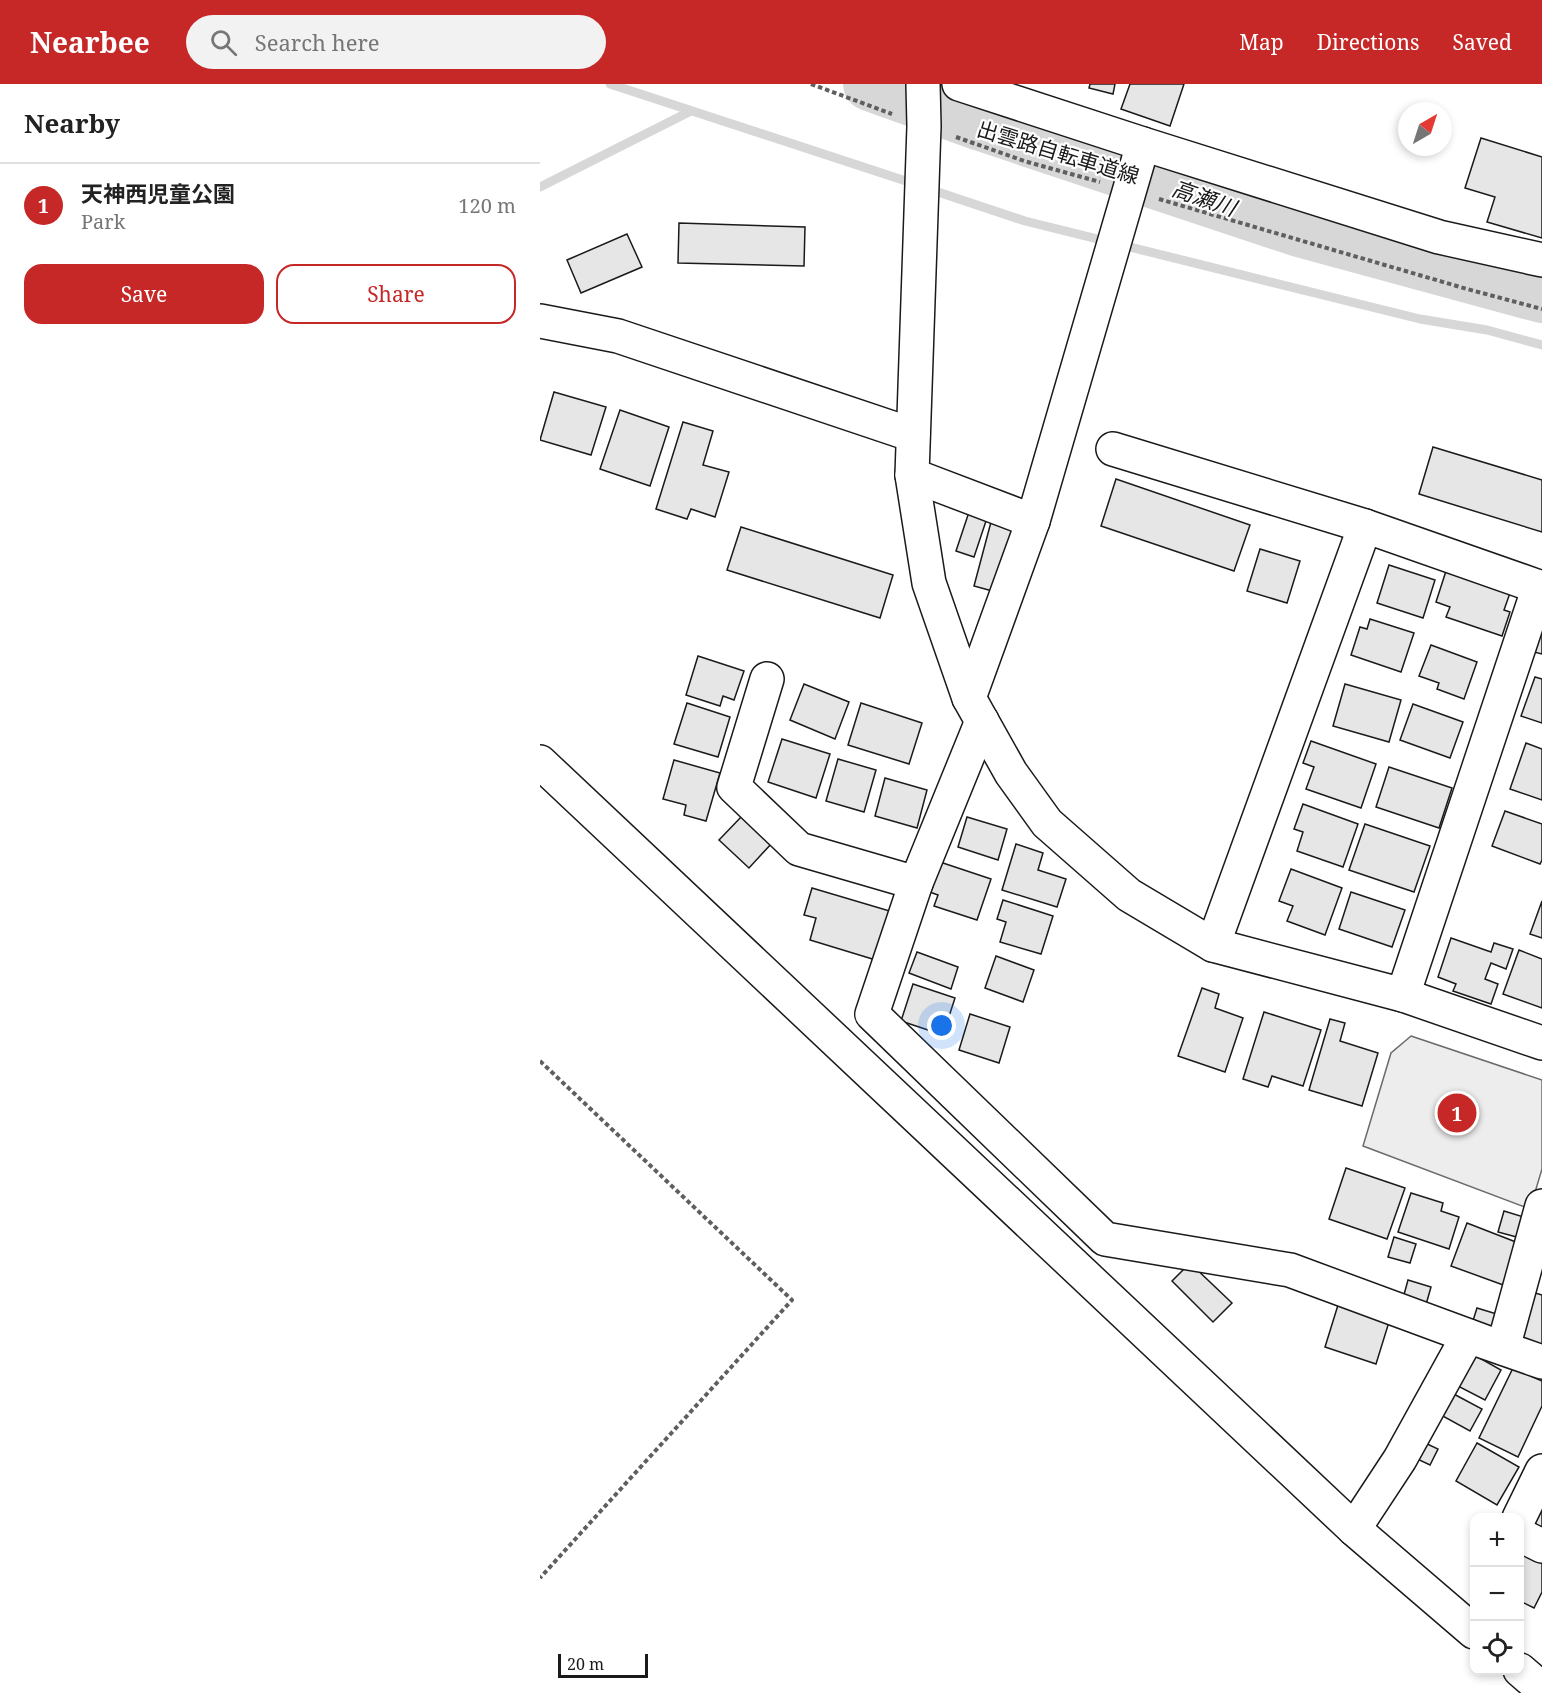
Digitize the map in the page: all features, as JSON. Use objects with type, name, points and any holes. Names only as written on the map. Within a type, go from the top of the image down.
[{"type":"street","points":[[923,84],[924,126],[912,475],[929,583],[975,710],[1011,773],[1047,823],[1129,895],[1212,945],[1403,996],[1542,1043]]},
{"type":"street","points":[[959,84],[1439,237],[1542,260]]},
{"type":"street","points":[[1143,144],[1034,521],[975,710],[872,1014],[1105,1239],[1290,1270],[1542,1362]]},
{"type":"street","points":[[540,321],[618,336],[913,435]]},
{"type":"street","points":[[1113,448],[1365,526],[1541,588],[1403,996]]},
{"type":"street","points":[[912,475],[1034,521]]},
{"type":"street","points":[[1212,945],[1365,526]]},
{"type":"street","points":[[766,679],[734,787],[799,849],[916,883]]},
{"type":"street","points":[[540,762],[1354,1529],[1470,1629]]},
{"type":"street","points":[[1503,1348],[1542,1206]]},
{"type":"street","points":[[1354,1529],[1400,1459],[1468,1336]]},
{"type":"street","points":[[1521,1513],[1542,1471]]},
{"type":"street","points":[[1524,1537],[1542,1546]]},
{"type":"street","points":[[1524,1673],[1542,1689]]},
{"type":"path","name":"出雲路自転車道線","points":[[811,84],[1024,162],[1542,309]]},
{"type":"path","points":[[540,1061],[792,1300],[540,1578]]},
{"type":"shaded area","points":[[1411,1036],[1542,1080],[1542,1169],[1530,1209],[1363,1146],[1391,1053]]},
{"type":"building","points":[[1090,84],[1115,84],[1113,94],[1089,88]]},
{"type":"building","points":[[1130,84],[1184,84],[1170,126],[1121,109]]},
{"type":"building","points":[[1481,138],[1542,157],[1542,238],[1487,222],[1495,197],[1465,188]]},
{"type":"building","points":[[679,223],[805,227],[804,266],[678,263]]},
{"type":"building","points":[[627,234],[642,267],[581,293],[567,260]]},
{"type":"building","points":[[554,392],[606,407],[591,455],[540,440]]},
{"type":"building","points":[[620,410],[669,427],[650,486],[600,469]]},
{"type":"building","points":[[683,422],[713,431],[703,465],[729,472],[715,517],[691,509],[687,519],[656,509]]},
{"type":"building","points":[[1433,447],[1542,480],[1542,532],[1419,494]]},
{"type":"building","points":[[1116,479],[1250,525],[1234,571],[1101,526]]},
{"type":"building","points":[[969,512],[987,518],[974,557],[956,551]]},
{"type":"building","points":[[991,522],[1013,528],[996,592],[974,586]]},
{"type":"building","points":[[741,527],[893,575],[880,618],[727,570]]},
{"type":"building","points":[[1260,549],[1300,561],[1287,603],[1247,591]]},
{"type":"building","points":[[1389,565],[1435,580],[1423,618],[1377,603]]},
{"type":"building","points":[[1446,571],[1510,593],[1504,610],[1510,612],[1502,636],[1446,617],[1450,607],[1436,602]]},
{"type":"building","points":[[1370,619],[1414,633],[1401,672],[1351,655],[1360,627],[1367,629]]},
{"type":"building","points":[[1542,630],[1542,654],[1534,652]]},
{"type":"building","points":[[1431,645],[1477,662],[1464,699],[1437,689],[1439,683],[1419,676]]},
{"type":"building","points":[[698,656],[744,671],[734,700],[723,696],[720,706],[686,695]]},
{"type":"building","points":[[1535,677],[1542,679],[1542,723],[1521,716]]},
{"type":"building","points":[[804,684],[849,702],[835,739],[790,720]]},
{"type":"building","points":[[1345,684],[1401,700],[1389,742],[1333,726]]},
{"type":"building","points":[[687,703],[730,717],[718,757],[674,744]]},
{"type":"building","points":[[861,703],[922,723],[909,764],[848,745]]},
{"type":"building","points":[[1413,704],[1463,722],[1450,758],[1400,740]]},
{"type":"building","points":[[782,739],[830,754],[816,798],[768,782]]},
{"type":"building","points":[[1311,741],[1376,764],[1361,808],[1306,789],[1314,767],[1303,763]]},
{"type":"building","points":[[1526,743],[1542,749],[1542,800],[1510,789]]},
{"type":"building","points":[[838,759],[876,770],[864,812],[826,801]]},
{"type":"building","points":[[674,760],[720,773],[706,821],[684,815],[686,805],[663,799]]},
{"type":"building","points":[[1389,767],[1452,788],[1439,828],[1376,807]]},
{"type":"building","points":[[885,778],[927,790],[917,828],[875,816]]},
{"type":"building","points":[[1303,804],[1358,824],[1343,867],[1297,851],[1303,832],[1294,829]]},
{"type":"building","points":[[1505,811],[1542,824],[1540,864],[1492,846]]},
{"type":"building","points":[[742,816],[772,843],[749,868],[719,840]]},
{"type":"building","points":[[967,817],[1007,829],[998,860],[958,847]]},
{"type":"building","points":[[1365,824],[1430,846],[1414,892],[1349,870]]},
{"type":"building","points":[[1016,844],[1043,853],[1038,870],[1066,879],[1057,907],[1002,890]]},
{"type":"building","points":[[937,861],[991,879],[977,920],[934,906],[938,895],[927,891]]},
{"type":"building","points":[[1291,869],[1342,888],[1325,935],[1287,921],[1293,906],[1279,901]]},
{"type":"building","points":[[812,888],[893,912],[879,961],[810,940],[816,918],[804,915]]},
{"type":"building","points":[[1351,892],[1405,910],[1392,947],[1339,929]]},
{"type":"building","points":[[1003,900],[1053,916],[1041,954],[1000,942],[1006,922],[997,919]]},
{"type":"building","points":[[1542,901],[1542,938],[1530,934]]},
{"type":"building","points":[[1451,938],[1491,952],[1494,943],[1513,949],[1506,969],[1491,963],[1485,979],[1498,984],[1491,1004],[1453,991],[1456,984],[1438,977]]},
{"type":"building","points":[[1519,950],[1542,959],[1542,1008],[1503,994]]},
{"type":"building","points":[[917,952],[958,967],[951,989],[909,973]]},
{"type":"building","points":[[996,956],[1034,970],[1023,1002],[985,988]]},
{"type":"building","points":[[913,984],[955,998],[943,1035],[901,1021]]},
{"type":"building","points":[[1202,988],[1219,994],[1215,1008],[1243,1018],[1225,1072],[1178,1056]]},
{"type":"building","points":[[1264,1012],[1321,1030],[1303,1086],[1272,1076],[1268,1087],[1243,1079]]},
{"type":"building","points":[[970,1014],[1010,1027],[999,1063],[959,1050]]},
{"type":"building","points":[[1330,1019],[1345,1023],[1340,1041],[1378,1053],[1362,1106],[1309,1090]]},
{"type":"building","points":[[1346,1168],[1405,1188],[1387,1239],[1329,1219]]},
{"type":"building","points":[[1411,1193],[1443,1203],[1441,1211],[1459,1217],[1449,1249],[1398,1232]]},
{"type":"building","points":[[1504,1211],[1530,1219],[1524,1239],[1498,1232]]},
{"type":"building","points":[[1467,1223],[1521,1244],[1506,1286],[1451,1266]]},
{"type":"building","points":[[1394,1237],[1416,1244],[1410,1263],[1388,1257]]},
{"type":"building","points":[[1190,1263],[1232,1303],[1213,1322],[1172,1281]]},
{"type":"building","points":[[1408,1280],[1431,1287],[1425,1308],[1402,1302]]},
{"type":"building","points":[[1532,1292],[1542,1295],[1542,1345],[1519,1339]]},
{"type":"building","points":[[1338,1305],[1389,1322],[1376,1364],[1325,1347]]},
{"type":"building","points":[[1477,1308],[1500,1315],[1495,1334],[1471,1327]]},
{"type":"building","points":[[1469,1352],[1501,1370],[1485,1400],[1452,1383]]},
{"type":"building","points":[[1513,1368],[1542,1381],[1542,1406],[1518,1457],[1479,1438]]},
{"type":"building","points":[[1450,1392],[1482,1409],[1470,1431],[1439,1414]]},
{"type":"building","points":[[1421,1441],[1438,1449],[1430,1465],[1413,1457]]},
{"type":"building","points":[[1477,1443],[1519,1467],[1497,1505],[1456,1481]]},
{"type":"building","points":[[1542,1509],[1542,1533],[1532,1527]]},
{"type":"building","points":[[1524,1553],[1542,1562],[1542,1592],[1534,1608],[1524,1603]]},
{"type":"waterway","points":[[610,84],[915,184]]},
{"type":"waterway","name":"高瀬川","points":[[870,84],[981,124],[1299,230],[1542,296]]},
{"type":"waterway","points":[[540,187],[691,111]]},
{"type":"waterway","points":[[929,189],[1025,221],[1420,319],[1487,330],[1542,345]]},
{"type":"place","name":"天神西児童公園","points":[[1457,1113]]}]
